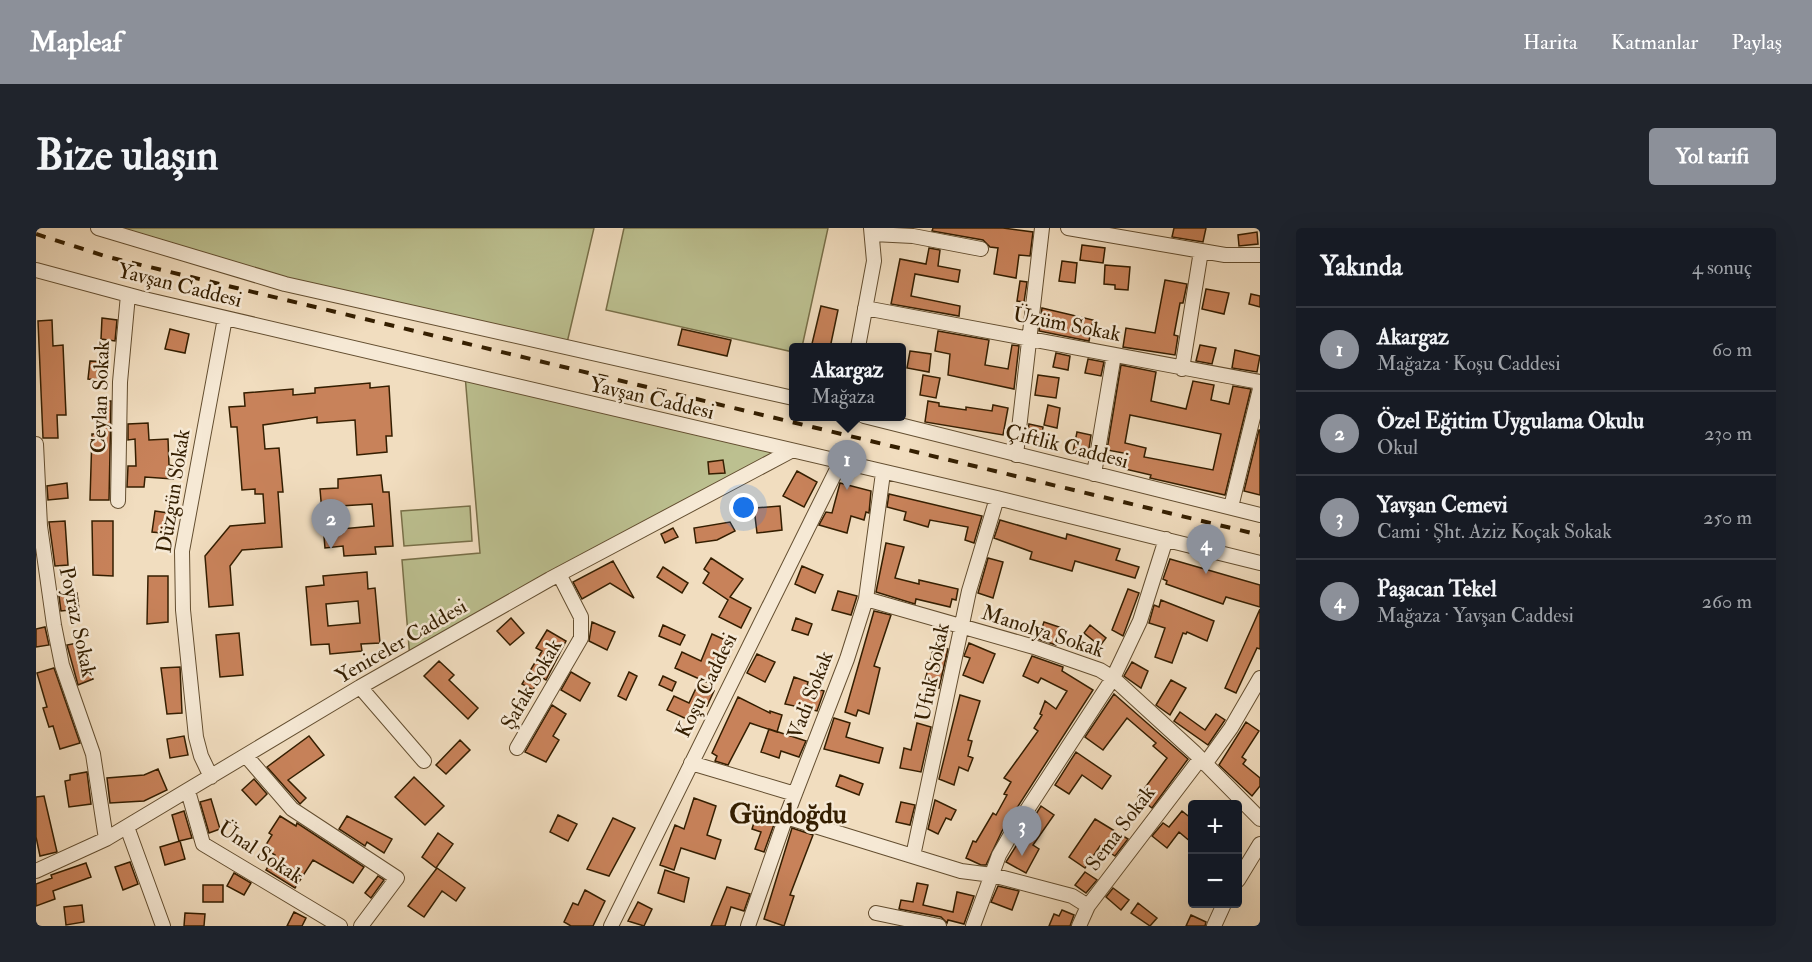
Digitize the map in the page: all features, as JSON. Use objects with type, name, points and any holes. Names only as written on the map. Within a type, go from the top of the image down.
[{"type":"street","points":[[98,228],[285,284],[789,397]]},
{"type":"street","points":[[1016,455],[1042,228]]},
{"type":"street","points":[[1068,228],[1201,251],[1232,255],[1260,255]]},
{"type":"street","points":[[859,343],[873,261],[872,231],[981,249]]},
{"type":"street","points":[[1182,369],[1201,251]]},
{"type":"street","name":"Yavşan Caddesi","points":[[36,270],[128,295],[789,452],[997,498],[1260,562]]},
{"type":"street","name":"Ceylan Sokak","points":[[118,501],[120,382],[128,295]]},
{"type":"street","name":"Üzüm Sokak","points":[[865,308],[1260,382]]},
{"type":"street","name":"Düzgün Sokak","points":[[211,777],[201,756],[196,737],[183,610],[182,551],[225,318]]},
{"type":"street","points":[[1094,474],[1114,355]]},
{"type":"street","points":[[1231,507],[1260,389]]},
{"type":"street","name":"Çiftlik Caddesi","points":[[880,421],[1260,515]]},
{"type":"street","name":"Poyraz Sokak","points":[[36,444],[40,526],[54,625],[62,664],[93,754],[106,839]]},
{"type":"street","name":"Yeniceler Caddesi","points":[[36,871],[106,839],[247,757],[360,687],[560,574],[789,452]]},
{"type":"street","name":"Koşu Caddesi","points":[[611,926],[840,463]]},
{"type":"street","name":"Vadi Sokak","points":[[748,926],[786,817],[847,659],[866,599],[882,473]]},
{"type":"street","name":"Ufuk Sokak","points":[[913,856],[981,544],[997,498]]},
{"type":"street","points":[[973,926],[992,875],[1010,836],[1113,678],[1140,621],[1166,538]]},
{"type":"street","name":"Şafak Sokak","points":[[518,748],[581,638],[581,617],[560,574]]},
{"type":"street","name":"Manolya Sokak","points":[[866,599],[963,626],[1100,670],[1113,678],[1256,815]]},
{"type":"street","name":"Sema Sokak","points":[[1079,926],[1088,906],[1203,762],[1260,678]]},
{"type":"street","points":[[360,687],[424,761]]},
{"type":"street","points":[[247,757],[292,809],[397,878],[361,926]]},
{"type":"street","points":[[691,763],[795,794]]},
{"type":"street","name":"Ünal Sokak","points":[[188,791],[203,844],[340,926]]},
{"type":"street","points":[[1256,815],[1260,799]]},
{"type":"street","points":[[786,817],[961,871],[992,875],[1072,896],[1088,906]]},
{"type":"street","points":[[127,827],[164,926]]},
{"type":"street","points":[[1242,873],[1260,844]]},
{"type":"street","points":[[1214,926],[1222,908]]},
{"type":"street","points":[[876,913],[939,926]]},
{"type":"green space","points":[[98,228],[594,228],[566,347],[285,284]]},
{"type":"green space","points":[[624,228],[828,228],[803,343],[789,343],[789,351],[606,310]]},
{"type":"green space","points":[[465,375],[789,452],[410,659],[402,560],[480,553]]},
{"type":"green space","points":[[470,506],[472,541],[404,546],[401,511]]},
{"type":"building","points":[[933,228],[1003,228],[1033,232],[1030,256],[1019,255],[1016,278],[994,274],[998,248],[990,247],[983,240],[932,231]]},
{"type":"building","points":[[1174,228],[1206,228],[1203,242],[1172,237]]},
{"type":"building","points":[[1257,232],[1258,244],[1239,246],[1238,235]]},
{"type":"building","points":[[1082,245],[1105,248],[1103,263],[1080,260]]},
{"type":"building","points":[[929,248],[940,250],[938,266],[960,270],[958,282],[915,274],[911,296],[960,306],[959,316],[891,304],[900,259],[926,264]]},
{"type":"building","points":[[1062,261],[1077,263],[1075,283],[1059,281]]},
{"type":"building","points":[[1105,265],[1130,267],[1128,290],[1115,289],[1115,285],[1104,284]]},
{"type":"building","points":[[1165,280],[1187,284],[1183,303],[1180,303],[1174,335],[1178,336],[1175,355],[1123,347],[1126,328],[1155,333]]},
{"type":"building","points":[[1020,281],[1027,282],[1024,302],[1017,301]]},
{"type":"building","points":[[1206,289],[1229,293],[1224,314],[1202,309]]},
{"type":"building","points":[[1251,294],[1260,296],[1260,307],[1249,304]]},
{"type":"building","points":[[821,306],[838,310],[831,343],[812,343]]},
{"type":"building","points":[[1042,308],[1093,320],[1089,341],[1039,331]]},
{"type":"building","points":[[102,318],[117,320],[115,341],[101,339]]},
{"type":"building","points":[[52,320],[53,346],[63,345],[66,415],[57,415],[58,438],[43,438],[38,321]]},
{"type":"building","points":[[170,329],[189,334],[185,353],[165,349]]},
{"type":"building","points":[[682,329],[731,340],[727,356],[678,345]]},
{"type":"building","points":[[938,331],[989,340],[985,365],[1008,369],[1012,345],[1019,346],[1014,389],[948,375],[950,354],[935,351]]},
{"type":"building","points":[[1200,345],[1216,348],[1212,364],[1196,361]]},
{"type":"building","points":[[1235,350],[1260,356],[1257,372],[1232,368]]},
{"type":"building","points":[[910,351],[931,354],[929,372],[907,368]]},
{"type":"building","points":[[1056,353],[1070,356],[1068,370],[1053,367]]},
{"type":"building","points":[[1088,359],[1104,362],[1101,376],[1085,373]]},
{"type":"building","points":[[90,361],[108,362],[107,381],[88,379]]},
{"type":"building","points":[[1121,365],[1156,372],[1151,401],[1186,409],[1193,381],[1214,385],[1211,400],[1229,404],[1233,386],[1251,389],[1225,495],[1150,478],[1151,475],[1125,469],[1129,454],[1107,450]],"holes":[[[1130,415],[1221,434],[1213,470],[1144,457],[1146,448],[1125,443]]]},
{"type":"building","points":[[923,375],[940,378],[936,398],[920,395]]},
{"type":"building","points":[[1038,375],[1059,378],[1056,398],[1035,395]]},
{"type":"building","points":[[370,383],[370,388],[389,386],[392,436],[386,436],[387,452],[357,455],[355,420],[317,423],[317,417],[263,425],[265,449],[279,448],[283,492],[278,492],[282,547],[242,550],[230,566],[233,605],[209,607],[205,556],[230,526],[265,523],[263,494],[255,494],[255,489],[242,490],[237,427],[231,427],[229,407],[245,406],[244,393],[293,389],[293,395],[315,393],[315,388]]},
{"type":"building","points":[[103,401],[111,401],[109,500],[90,500],[92,434],[103,434]]},
{"type":"building","points":[[928,401],[939,403],[939,406],[966,410],[966,407],[992,411],[993,405],[1008,408],[1003,435],[925,422]]},
{"type":"building","points":[[1048,405],[1060,408],[1057,428],[1044,425]]},
{"type":"building","points":[[148,423],[149,440],[168,439],[169,465],[174,466],[173,479],[145,477],[144,487],[127,487],[128,466],[136,466],[135,439],[128,440],[128,424]]},
{"type":"building","points":[[1029,424],[1043,427],[1040,446],[1026,443]]},
{"type":"building","points":[[1260,430],[1260,495],[1244,491]]},
{"type":"building","points":[[1077,432],[1091,435],[1088,455],[1073,452]]},
{"type":"building","points":[[723,460],[725,473],[709,474],[708,462]]},
{"type":"building","points":[[797,471],[817,482],[804,507],[783,496]]},
{"type":"building","points":[[381,475],[383,492],[389,492],[393,546],[375,547],[376,554],[344,556],[343,546],[325,548],[320,489],[338,488],[338,479]],"holes":[[[372,504],[374,526],[341,529],[340,506]]]},
{"type":"building","points":[[67,483],[68,498],[48,500],[47,486]]},
{"type":"building","points":[[840,483],[871,491],[869,513],[866,512],[864,520],[851,516],[847,533],[819,525],[826,512],[832,513]]},
{"type":"building","points":[[889,494],[982,516],[974,543],[965,540],[968,527],[930,520],[928,527],[904,520],[906,512],[887,507]]},
{"type":"building","points":[[780,506],[782,530],[757,533],[754,508]]},
{"type":"building","points":[[155,511],[175,514],[172,534],[152,532]]},
{"type":"building","points":[[1000,520],[1066,539],[1067,534],[1120,549],[1116,560],[1139,567],[1135,578],[1075,561],[1072,571],[1030,559],[1032,552],[994,538]]},
{"type":"building","points":[[65,521],[68,565],[55,566],[49,522]]},
{"type":"building","points":[[92,521],[113,521],[113,576],[93,575]]},
{"type":"building","points":[[730,522],[735,531],[717,540],[696,543],[694,528]]},
{"type":"building","points":[[673,528],[678,537],[665,543],[661,534]]},
{"type":"building","points":[[886,543],[904,547],[895,578],[919,584],[919,580],[958,589],[956,600],[952,599],[950,607],[916,599],[915,604],[876,592]]},
{"type":"building","points":[[711,558],[743,579],[730,597],[751,608],[741,628],[719,617],[728,600],[703,583],[709,573],[704,569]]},
{"type":"building","points":[[988,558],[1003,562],[993,598],[978,593]]},
{"type":"building","points":[[1170,559],[1260,585],[1260,607],[1226,597],[1223,604],[1166,584],[1167,581],[1163,579]]},
{"type":"building","points":[[613,561],[634,598],[610,583],[582,599],[573,582]]},
{"type":"building","points":[[802,566],[823,575],[815,593],[795,584]]},
{"type":"building","points":[[663,567],[688,583],[682,593],[657,577]]},
{"type":"building","points":[[367,572],[368,589],[375,588],[380,643],[361,644],[362,651],[330,654],[329,644],[311,645],[306,587],[324,585],[323,576]],"holes":[[[358,601],[360,623],[328,626],[326,604]]]},
{"type":"building","points":[[148,576],[168,576],[168,622],[147,624]]},
{"type":"building","points":[[1128,589],[1139,593],[1123,636],[1112,630]]},
{"type":"building","points":[[838,591],[857,596],[851,615],[832,610]]},
{"type":"building","points":[[77,593],[79,609],[61,611],[59,596]]},
{"type":"building","points":[[1161,600],[1214,621],[1207,641],[1187,632],[1183,633],[1172,663],[1155,657],[1165,628],[1149,623],[1154,605],[1159,607]]},
{"type":"building","points":[[1260,609],[1260,649],[1257,648],[1236,693],[1225,688]]},
{"type":"building","points":[[874,611],[891,615],[874,666],[880,668],[869,714],[858,710],[856,716],[845,712]]},
{"type":"building","points":[[511,618],[524,633],[510,645],[497,631]]},
{"type":"building","points":[[796,618],[812,624],[808,635],[792,630]]},
{"type":"building","points":[[592,622],[615,632],[607,650],[589,641]]},
{"type":"building","points":[[1044,622],[1062,628],[1056,645],[1038,639]]},
{"type":"building","points":[[663,625],[685,635],[680,645],[659,636]]},
{"type":"building","points":[[1090,625],[1106,638],[1100,646],[1084,633]]},
{"type":"building","points":[[45,627],[49,645],[36,647],[36,629]]},
{"type":"building","points":[[547,630],[566,641],[546,680],[541,677],[533,690],[522,684],[542,651],[536,648]]},
{"type":"building","points":[[239,633],[243,675],[220,677],[216,635]]},
{"type":"building","points":[[712,634],[734,644],[726,663],[716,659],[706,682],[675,668],[682,652],[701,661]]},
{"type":"building","points":[[83,642],[84,658],[93,679],[78,685],[67,645]]},
{"type":"building","points":[[969,643],[995,654],[983,683],[963,675],[970,658],[964,656]]},
{"type":"building","points":[[934,646],[948,649],[939,688],[924,684]]},
{"type":"building","points":[[757,654],[775,662],[765,682],[747,673]]},
{"type":"building","points":[[1032,656],[1063,667],[1062,671],[1093,690],[1002,831],[986,865],[981,865],[966,858],[973,841],[976,842],[993,813],[996,815],[1007,795],[1004,794],[1011,782],[1004,778],[1038,731],[1034,728],[1042,715],[1040,714],[1045,701],[1056,709],[1067,691],[1041,678],[1038,683],[1023,676]]},
{"type":"building","points":[[439,661],[454,675],[449,680],[478,708],[468,719],[424,676]]},
{"type":"building","points":[[1132,662],[1148,671],[1141,688],[1124,676]]},
{"type":"building","points":[[180,667],[182,713],[167,714],[161,668]]},
{"type":"building","points":[[54,668],[80,743],[60,749],[53,726],[49,727],[43,708],[47,707],[37,673]]},
{"type":"building","points":[[571,672],[590,683],[580,701],[561,690]]},
{"type":"building","points":[[629,672],[637,676],[626,700],[618,696]]},
{"type":"building","points":[[663,676],[676,682],[672,691],[659,685]]},
{"type":"building","points":[[794,677],[808,682],[807,686],[824,691],[817,711],[785,704]]},
{"type":"building","points":[[1171,680],[1186,688],[1170,715],[1156,705]]},
{"type":"building","points":[[698,684],[714,691],[707,706],[700,703],[691,721],[667,710],[674,696],[689,703]]},
{"type":"building","points":[[1114,694],[1188,759],[1152,808],[1138,797],[1167,758],[1153,746],[1156,743],[1127,718],[1103,750],[1085,737]]},
{"type":"building","points":[[960,695],[980,701],[968,740],[972,741],[968,756],[973,758],[968,771],[959,767],[954,785],[939,779]]},
{"type":"building","points":[[738,697],[770,713],[770,711],[782,715],[777,732],[750,723],[728,765],[715,761],[717,756],[712,753]]},
{"type":"building","points":[[552,705],[566,714],[553,736],[559,740],[546,762],[525,752]]},
{"type":"building","points":[[1180,712],[1205,730],[1216,714],[1225,720],[1208,745],[1174,721]]},
{"type":"building","points":[[834,718],[850,723],[846,737],[883,748],[879,763],[824,749]]},
{"type":"building","points":[[1246,722],[1259,731],[1242,757],[1246,760],[1243,764],[1260,778],[1260,786],[1252,796],[1219,765]]},
{"type":"building","points":[[917,723],[931,727],[921,772],[900,768],[904,748],[911,750]]},
{"type":"building","points":[[769,729],[806,741],[799,757],[781,751],[779,758],[761,752]]},
{"type":"building","points":[[184,736],[188,755],[170,758],[167,739]]},
{"type":"building","points":[[309,736],[324,755],[288,780],[306,798],[300,804],[267,767]]},
{"type":"building","points":[[460,740],[470,750],[446,774],[436,765]]},
{"type":"building","points":[[1076,752],[1111,776],[1102,789],[1082,775],[1069,794],[1055,785]]},
{"type":"building","points":[[158,769],[167,790],[144,801],[110,803],[107,778],[144,775]]},
{"type":"building","points":[[87,772],[91,804],[69,807],[65,781],[70,780],[70,775]]},
{"type":"building","points":[[840,775],[863,784],[859,795],[836,786]]},
{"type":"building","points":[[414,777],[444,806],[425,825],[395,797]]},
{"type":"building","points":[[254,779],[267,794],[256,805],[242,790]]},
{"type":"building","points":[[44,796],[57,852],[40,856],[36,837],[36,797]]},
{"type":"building","points":[[694,798],[716,806],[707,835],[721,840],[715,859],[681,848],[674,870],[660,865],[675,825],[684,829]]},
{"type":"building","points":[[211,799],[220,829],[209,833],[200,802]]},
{"type":"building","points":[[935,800],[956,810],[951,820],[946,818],[938,834],[928,829]]},
{"type":"building","points":[[901,802],[915,805],[910,825],[896,822]]},
{"type":"building","points":[[1041,806],[1054,815],[1033,845],[1039,849],[1026,873],[1006,862]]},
{"type":"building","points":[[184,811],[192,838],[179,841],[172,815]]},
{"type":"building","points":[[1182,811],[1188,816],[1188,840],[1179,832],[1167,848],[1152,836],[1163,823],[1169,827]]},
{"type":"building","points":[[757,813],[776,819],[764,852],[755,849],[761,832],[752,829]]},
{"type":"building","points":[[558,815],[577,824],[568,841],[550,832]]},
{"type":"building","points":[[280,816],[296,826],[297,823],[364,867],[353,883],[313,860],[295,888],[266,870],[275,855],[264,848],[272,835],[269,833]]},
{"type":"building","points":[[347,816],[392,839],[384,853],[367,842],[365,846],[339,829]]},
{"type":"building","points":[[613,818],[635,828],[609,876],[587,869]]},
{"type":"building","points":[[1095,819],[1128,839],[1115,856],[1100,846],[1085,868],[1069,857]]},
{"type":"building","points":[[792,828],[813,835],[790,895],[794,896],[784,926],[764,919]]},
{"type":"building","points":[[438,833],[453,844],[436,868],[422,857]]},
{"type":"building","points":[[180,841],[185,859],[165,865],[160,847]]},
{"type":"building","points":[[130,862],[138,884],[123,890],[115,867]]},
{"type":"building","points":[[86,863],[91,877],[53,891],[55,899],[36,906],[36,884],[52,878],[51,875]]},
{"type":"building","points":[[437,868],[465,888],[456,901],[442,891],[424,917],[408,906]]},
{"type":"building","points":[[665,870],[689,878],[684,902],[658,893]]},
{"type":"building","points":[[1085,872],[1097,880],[1086,893],[1075,885]]},
{"type":"building","points":[[234,873],[251,883],[244,895],[227,886]]},
{"type":"building","points":[[378,876],[384,880],[371,898],[365,893]]},
{"type":"building","points":[[917,883],[928,885],[923,905],[953,912],[957,892],[974,896],[964,924],[948,920],[947,923],[941,917],[899,909],[901,900],[913,902]]},
{"type":"building","points":[[203,885],[223,885],[223,902],[203,902]]},
{"type":"building","points":[[998,886],[1019,891],[1012,910],[991,902]]},
{"type":"building","points":[[727,887],[750,894],[744,911],[731,907],[725,926],[711,926]]},
{"type":"building","points":[[1113,888],[1129,900],[1121,910],[1106,897]]},
{"type":"building","points":[[585,890],[605,901],[593,926],[571,926],[564,922],[573,903],[578,905]]},
{"type":"building","points":[[638,902],[652,909],[644,926],[628,921]]},
{"type":"building","points":[[1138,903],[1157,918],[1150,926],[1131,913]]},
{"type":"building","points":[[82,905],[84,922],[66,925],[64,907]]},
{"type":"building","points":[[1062,910],[1074,915],[1070,926],[1049,926],[1054,914],[1059,916]]},
{"type":"building","points":[[294,912],[306,918],[302,926],[287,926]]},
{"type":"building","points":[[185,913],[205,914],[204,926],[184,926]]},
{"type":"building","points":[[1191,915],[1206,922],[1205,926],[1186,926]]},
{"type":"railway","points":[[36,234],[108,257],[1260,535]]},
{"type":"place","name":"Akargaz","points":[[847,490]]},
{"type":"place","name":"Özel Eğitim Uygulama Okulu","points":[[331,549]]},
{"type":"place","name":"Paşacan Tekel","points":[[1206,574]]},
{"type":"place","name":"Yavşan Cemevi","points":[[1022,856]]},
{"type":"district","name":"Gündoğdu","points":[[788,814]]}]
